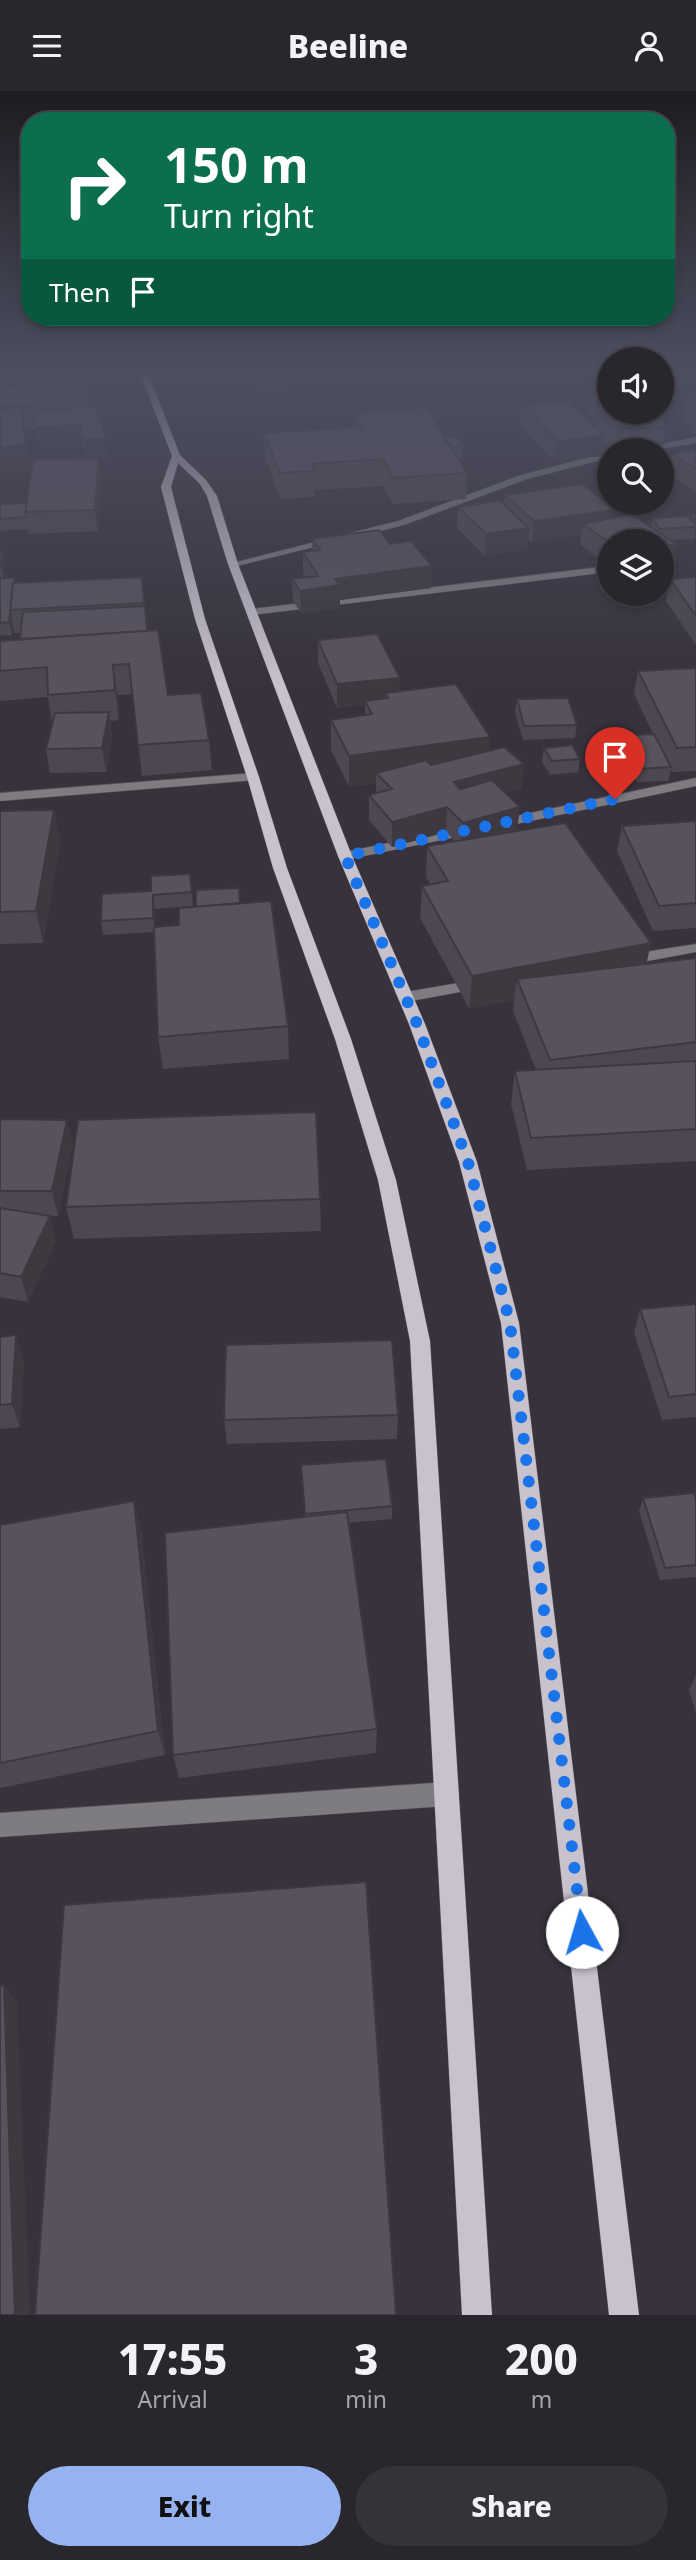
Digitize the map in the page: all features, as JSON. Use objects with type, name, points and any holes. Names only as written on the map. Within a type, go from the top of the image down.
[{"type":"main road","points":[[169,477],[166,487],[170,506],[200,619],[253,777],[280,868],[343,1039],[387,1180],[420,1341],[477,2315]]},
{"type":"main road","points":[[198,477],[212,496],[251,612],[313,767],[345,856],[406,997],[468,1162],[510,1323],[564,1766],[624,2315]]},
{"type":"street","points":[[233,564],[401,523],[525,477]]},
{"type":"street","points":[[251,612],[597,570]]},
{"type":"street","points":[[0,797],[253,777]]},
{"type":"street","points":[[345,856],[696,782]]},
{"type":"street","points":[[610,963],[696,948]]},
{"type":"street","points":[[406,997],[501,981]]},
{"type":"street","points":[[0,1825],[447,1794]]},
{"type":"building","points":[[30,477],[98,477],[95,510],[25,512]]},
{"type":"building","points":[[583,484],[597,496],[597,512],[534,521],[505,495]]},
{"type":"building","points":[[500,501],[529,528],[486,534],[458,507]]},
{"type":"building","points":[[27,503],[26,517],[0,519],[0,504]]},
{"type":"building","points":[[632,515],[654,529],[597,529],[597,534],[583,524]]},
{"type":"building","points":[[688,516],[696,527],[660,529],[652,518]]},
{"type":"building","points":[[379,530],[390,544],[411,541],[432,566],[335,579],[340,585],[300,591],[292,579],[318,576],[303,552],[320,550],[312,539]]},
{"type":"building","points":[[0,551],[3,551],[2,568],[0,568]]},
{"type":"building","points":[[142,577],[144,603],[10,610],[13,583]]},
{"type":"building","points":[[696,577],[696,616],[674,585],[674,579]]},
{"type":"building","points":[[0,578],[15,578],[9,622],[0,623]]},
{"type":"building","points":[[145,606],[147,631],[20,639],[23,612]]},
{"type":"building","points":[[158,630],[168,695],[201,693],[209,740],[138,745],[129,664],[113,665],[115,690],[48,695],[47,667],[0,671],[0,641]]},
{"type":"building","points":[[377,634],[400,678],[337,684],[318,640]]},
{"type":"building","points":[[696,668],[696,747],[677,748],[638,671]]},
{"type":"building","points":[[456,684],[490,737],[349,756],[331,720],[372,714],[365,701],[388,698],[385,693]]},
{"type":"building","points":[[568,698],[577,725],[524,726],[517,699]]},
{"type":"building","points":[[109,712],[102,748],[46,749],[55,713]]},
{"type":"building","points":[[654,734],[671,767],[640,769],[624,735]]},
{"type":"building","points":[[572,745],[580,759],[552,761],[544,748]]},
{"type":"building","points":[[504,747],[524,764],[454,782],[460,789],[492,780],[520,807],[463,823],[447,807],[392,822],[369,795],[392,789],[376,773],[426,760],[431,765]]},
{"type":"building","points":[[54,810],[36,911],[0,912],[0,811]]},
{"type":"building","points":[[696,821],[696,903],[659,906],[622,826]]},
{"type":"building","points":[[565,823],[651,943],[472,976],[422,886],[448,881],[427,846]]},
{"type":"building","points":[[190,874],[192,892],[153,895],[153,918],[101,921],[102,894],[151,891],[151,876]]},
{"type":"building","points":[[239,888],[240,903],[196,907],[196,890]]},
{"type":"building","points":[[271,901],[288,1026],[158,1037],[154,927],[179,925],[179,908]]},
{"type":"building","points":[[696,958],[696,1042],[550,1060],[517,979]]},
{"type":"building","points":[[696,1061],[696,1129],[531,1138],[515,1071]]},
{"type":"building","points":[[316,1112],[320,1199],[66,1207],[78,1120]]},
{"type":"building","points":[[0,1119],[67,1120],[52,1191],[0,1191]]},
{"type":"building","points":[[0,1208],[50,1216],[21,1277],[0,1273]]},
{"type":"building","points":[[696,1304],[696,1394],[669,1397],[640,1309]]},
{"type":"building","points":[[16,1335],[12,1404],[0,1405],[0,1337]]},
{"type":"building","points":[[392,1340],[398,1415],[224,1420],[226,1345]]},
{"type":"building","points":[[386,1459],[392,1506],[305,1514],[301,1465]]},
{"type":"building","points":[[694,1493],[696,1565],[665,1568],[643,1498]]},
{"type":"building","points":[[134,1501],[158,1731],[0,1763],[0,1525]]},
{"type":"building","points":[[347,1512],[377,1729],[173,1755],[165,1533]]},
{"type":"building","points":[[366,1882],[396,2315],[35,2315],[64,1905]]},
{"type":"building","points":[[4,1985],[15,2315],[0,2315],[0,1986]]},
{"type":"route","points":[[582,1932],[510,1323],[468,1162],[417,1024],[345,856],[615,799]]}]
